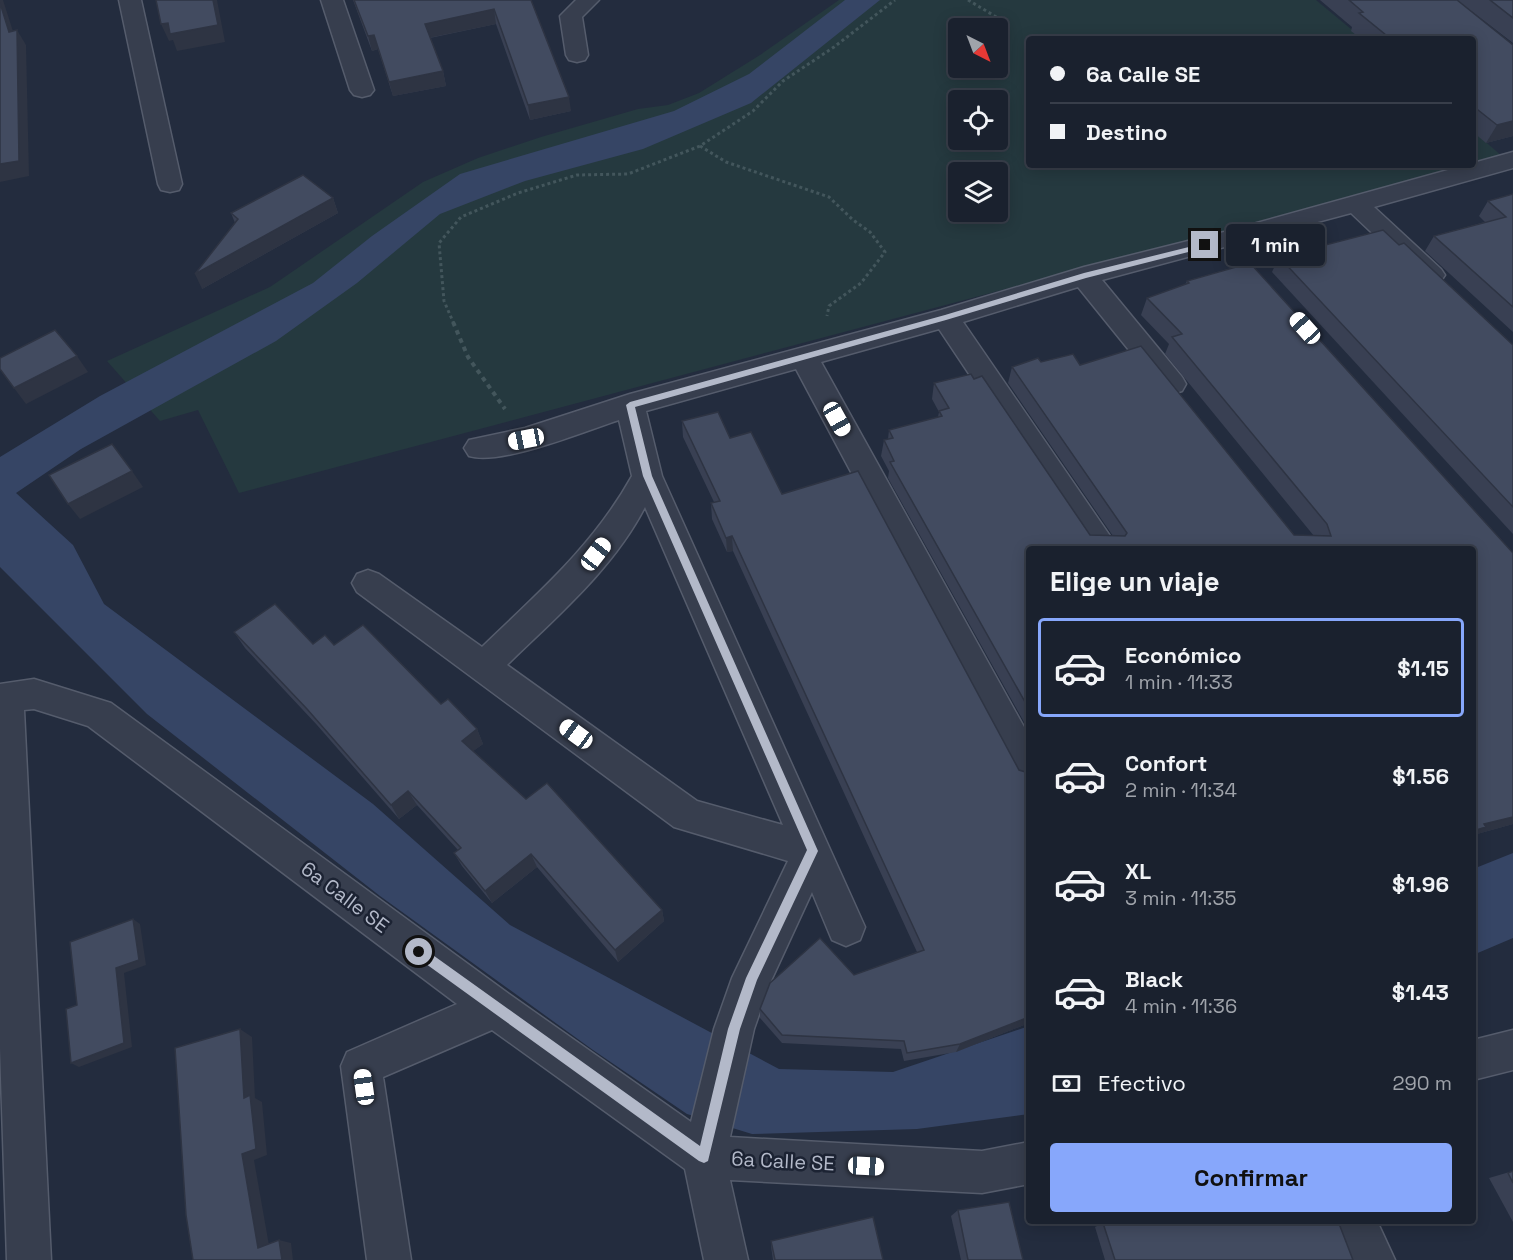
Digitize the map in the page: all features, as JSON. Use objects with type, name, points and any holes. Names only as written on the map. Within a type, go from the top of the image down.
[{"type":"street","points":[[130,0],[170,184]]},
{"type":"street","points":[[332,0],[362,90]]},
{"type":"street","points":[[577,55],[566,8],[588,0]]},
{"type":"street","points":[[479,448],[526,439],[630,405],[946,318],[1084,276],[1233,249],[1356,204],[1501,164],[1513,188]]},
{"type":"street","points":[[1356,204],[1452,294]]},
{"type":"street","points":[[1084,276],[1187,403]]},
{"type":"street","points":[[946,318],[1101,546]]},
{"type":"street","points":[[804,357],[1026,764]]},
{"type":"street","points":[[630,405],[647,476],[846,927]]},
{"type":"street","points":[[483,667],[581,572],[625,517],[647,476]]},
{"type":"street","points":[[368,583],[687,814],[812,851]]},
{"type":"street","name":"6a Calle SE","points":[[3,699],[34,694],[99,714],[495,1008],[708,1140],[982,1172],[1026,1163]]},
{"type":"street","points":[[3,699],[29,1260]]},
{"type":"street","points":[[726,1260],[708,1140],[734,1029],[752,978],[812,851]]},
{"type":"street","points":[[389,1260],[361,1066],[495,1008]]},
{"type":"street","points":[[1476,1059],[1513,1050]]},
{"type":"street","points":[[1355,1224],[1373,1260]]},
{"type":"path","points":[[526,439],[468,357],[444,301],[439,243],[461,217],[518,194],[577,175],[627,174],[700,146],[753,111],[783,81],[834,47],[895,0]]},
{"type":"path","points":[[968,0],[998,18]]},
{"type":"path","points":[[700,146],[726,162],[829,197],[853,220],[870,232],[885,252],[872,273],[852,291],[829,306],[824,321]]},
{"type":"shaded area","points":[[839,0],[1316,0],[1359,36],[1026,36],[1026,168],[1461,168],[239,493],[198,410],[160,421],[107,361],[270,287],[423,182],[478,158],[541,137],[638,109],[668,105],[699,93],[760,55]]},
{"type":"shaded area","points":[[1476,134],[1503,157],[1476,164]]},
{"type":"water","points":[[845,0],[880,0],[751,103],[643,149],[525,181],[440,214],[357,283],[276,341],[81,449],[16,493],[73,545],[104,604],[373,804],[510,925],[779,1069],[893,1072],[1026,1027],[1026,1114],[917,1129],[752,1134],[687,1114],[593,1050],[380,896],[147,714],[0,567],[0,457],[100,396],[313,283],[372,236],[460,174],[674,111],[749,74]]},
{"type":"water","points":[[1513,853],[1513,938],[1476,954],[1476,868]]},
{"type":"building","points":[[156,0],[213,0],[218,25],[170,34],[168,23],[161,24]]},
{"type":"building","points":[[354,0],[531,0],[569,97],[528,105],[494,9],[425,24],[443,71],[389,82],[374,35],[368,36]]},
{"type":"building","points":[[1349,0],[1457,0],[1513,45],[1513,121],[1497,125],[1476,108],[1476,36],[1387,36],[1359,13],[1363,12]]},
{"type":"building","points":[[1490,0],[1513,0],[1513,18]]},
{"type":"building","points":[[0,3],[9,32],[17,30],[19,161],[0,164]]},
{"type":"building","points":[[303,175],[333,198],[195,274],[238,219],[231,213]]},
{"type":"building","points":[[1513,194],[1513,307],[1434,236],[1506,217],[1488,201]]},
{"type":"building","points":[[1383,230],[1399,245],[1404,243],[1513,345],[1513,507],[1279,257]]},
{"type":"building","points":[[1250,263],[1513,553],[1513,817],[1484,824],[1486,827],[1476,830],[1476,546],[1026,546],[1026,704],[890,462],[894,461],[884,440],[893,438],[889,430],[942,416],[939,411],[949,408],[934,383],[971,374],[974,379],[982,376],[1090,535],[1125,536],[1127,533],[1012,367],[1038,358],[1041,362],[1073,354],[1080,365],[1141,346],[1294,535],[1331,536],[1327,524],[1172,337],[1182,334],[1147,298],[1189,283],[1187,281]]},
{"type":"building","points":[[55,330],[77,356],[14,388],[0,369],[0,358]]},
{"type":"building","points":[[718,412],[730,438],[751,432],[782,494],[858,471],[1019,770],[1026,772],[1026,1018],[960,1044],[907,1053],[904,1041],[782,1035],[760,1009],[770,983],[820,938],[854,975],[924,950],[732,536],[726,538],[711,503],[720,501],[682,421]]},
{"type":"building","points":[[112,444],[132,471],[68,504],[49,475]]},
{"type":"building","points":[[275,604],[313,644],[325,635],[334,645],[363,625],[441,704],[448,699],[477,729],[462,741],[526,799],[547,783],[662,910],[615,950],[531,854],[485,891],[454,853],[461,848],[408,791],[391,805],[307,709],[234,632]]},
{"type":"building","points":[[133,919],[139,960],[116,968],[124,1043],[71,1063],[66,1009],[77,1005],[70,942]]},
{"type":"building","points":[[240,1029],[244,1098],[250,1095],[256,1149],[242,1154],[258,1248],[279,1240],[282,1260],[193,1260],[186,1215],[175,1048]]},
{"type":"building","points":[[1513,1171],[1513,1183],[1508,1173]]},
{"type":"building","points":[[1009,1202],[1023,1260],[968,1260],[958,1210]]},
{"type":"building","points":[[873,1217],[883,1260],[775,1260],[771,1241]]},
{"type":"building","points":[[1103,1224],[1339,1224],[1353,1260],[1115,1260]]},
{"type":"route","points":[[419,952],[704,1157],[734,1029],[752,978],[812,851],[647,476],[630,405],[946,318],[1084,276],[1205,245]]}]
